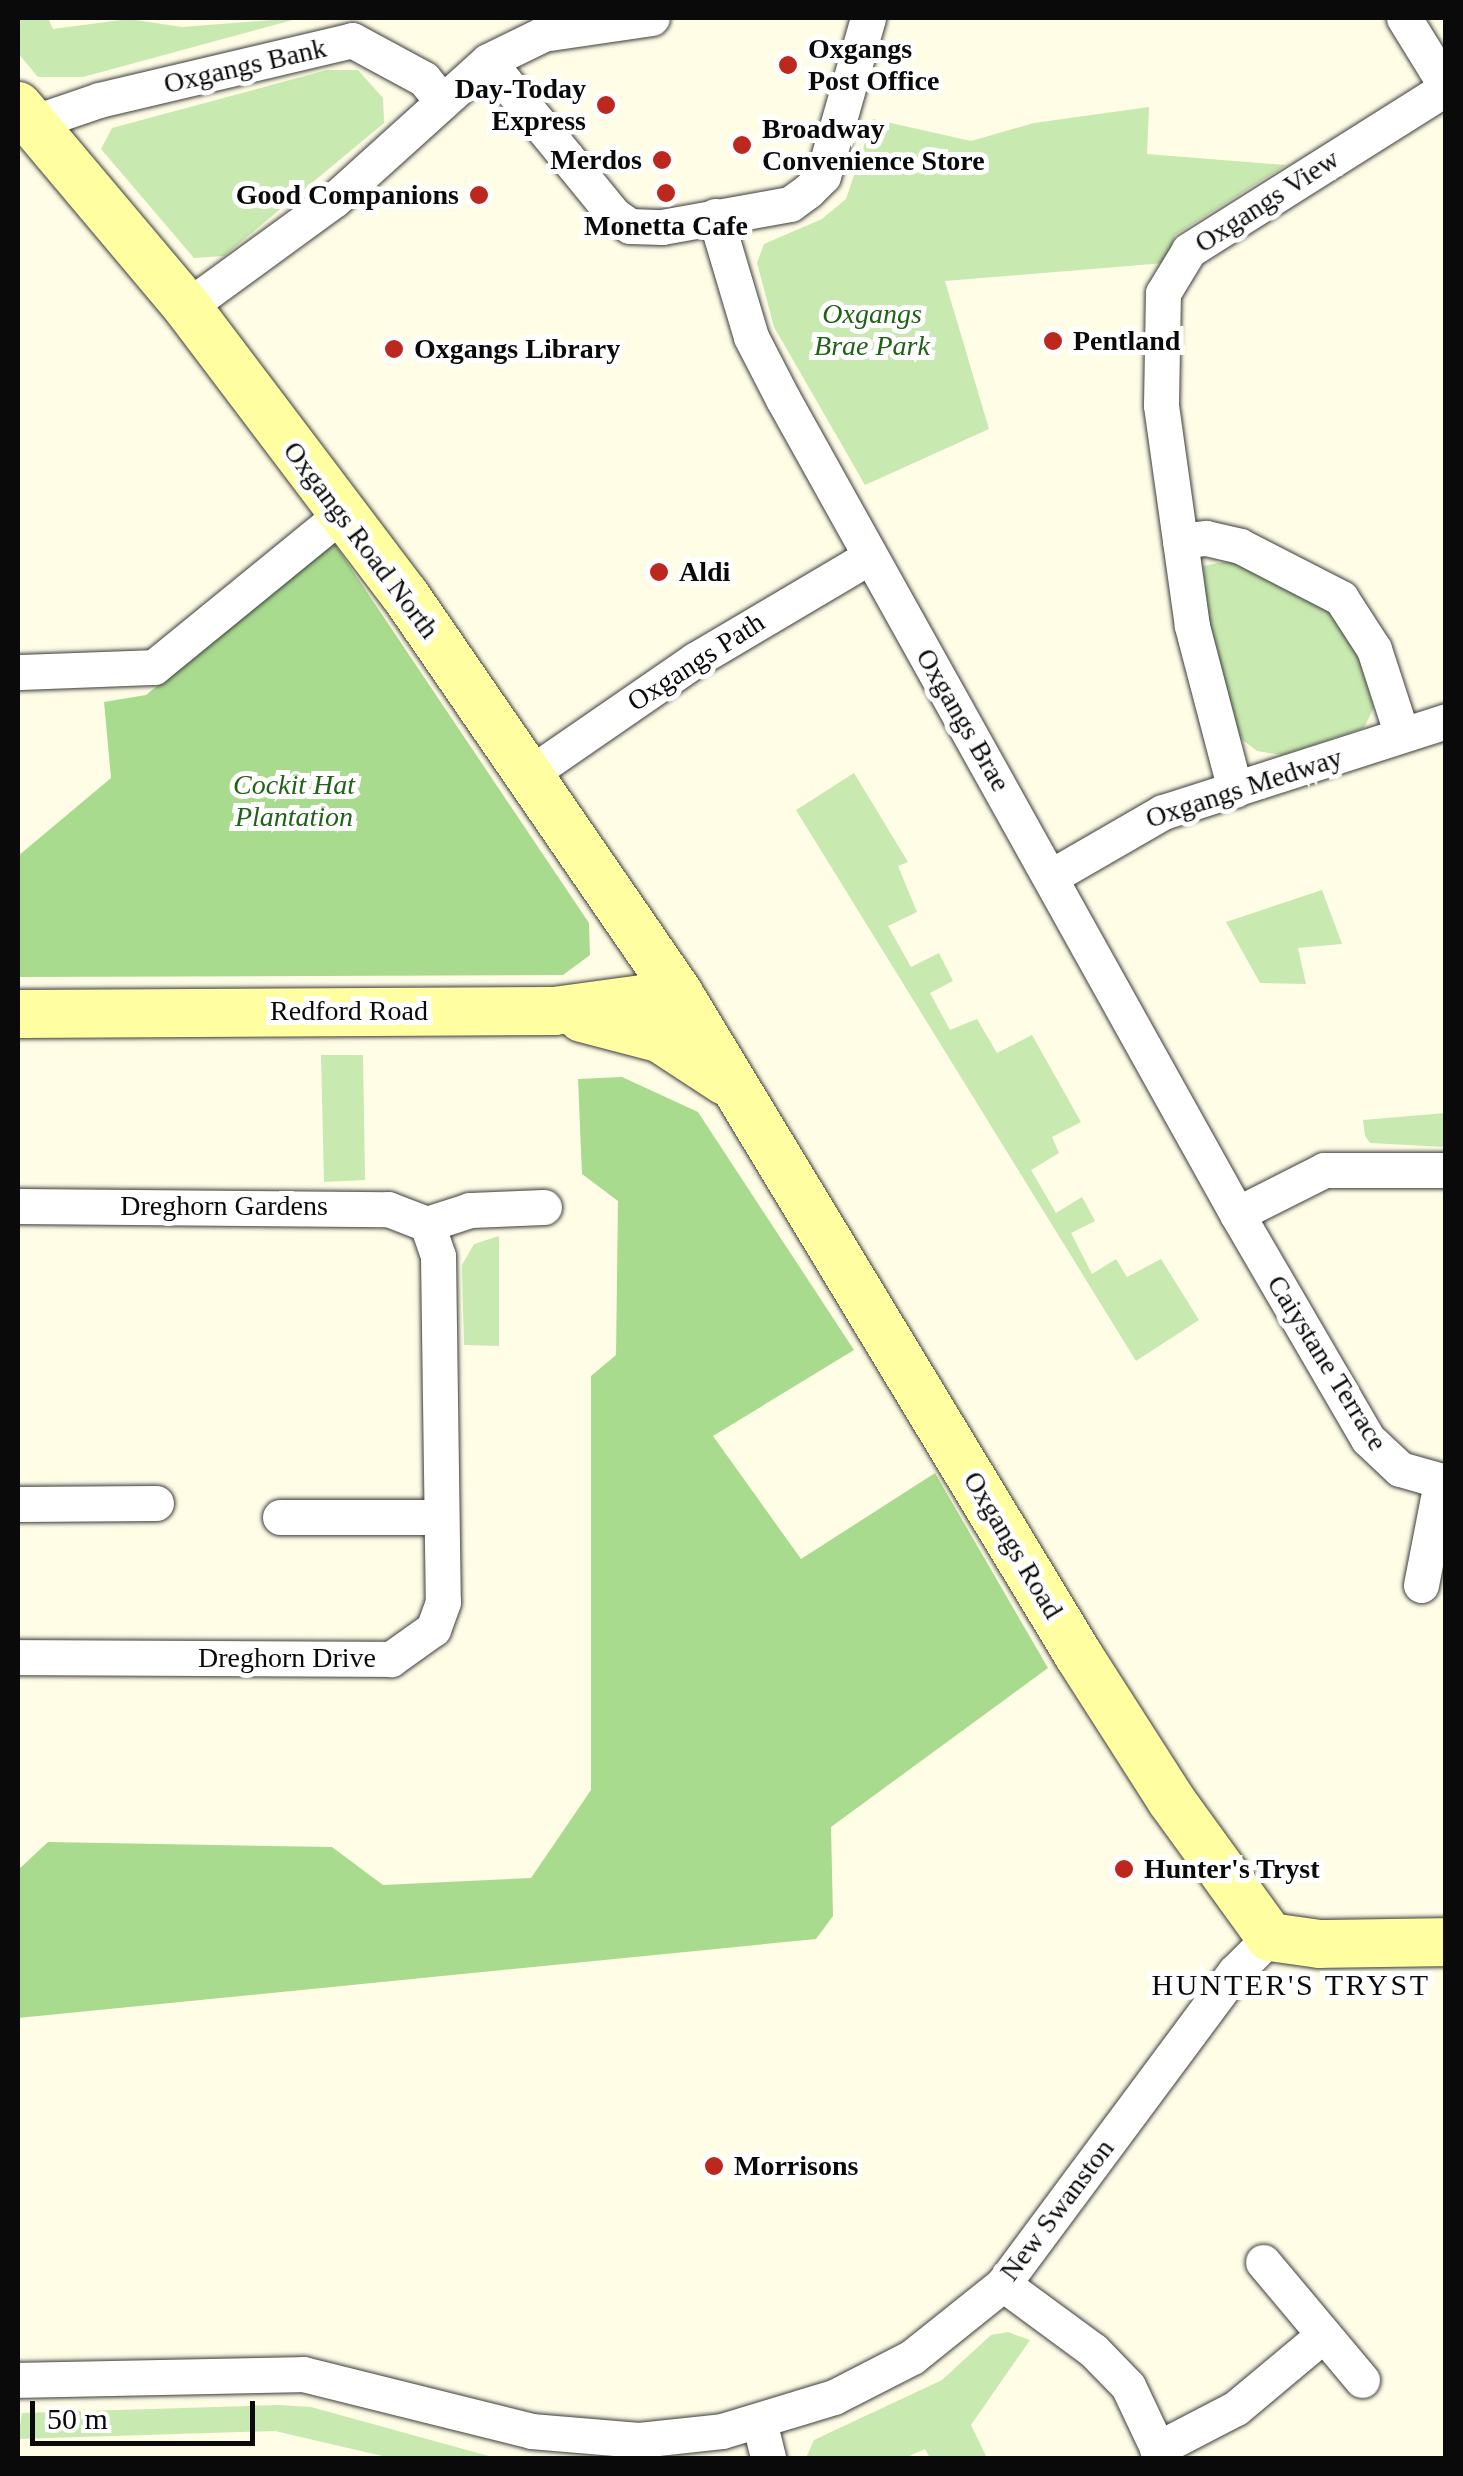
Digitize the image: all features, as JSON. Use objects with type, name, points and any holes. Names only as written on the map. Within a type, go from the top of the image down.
[{"type":"main road","name":"Oxgangs Road North","points":[[24,114],[186,307],[343,512],[679,994]]},
{"type":"main road","points":[[554,1011],[591,1001],[610,983],[632,927]]},
{"type":"main road","name":"Redford Road","points":[[18,1014],[554,1011],[679,994]]},
{"type":"main road","name":"Oxgangs Road","points":[[679,994],[1110,1704],[1270,1937]]},
{"type":"main road","points":[[554,1011],[658,1038],[738,1091]]},
{"type":"main road","points":[[1270,1937],[1320,1944],[1446,1942]]},
{"type":"street","points":[[186,307],[334,200],[488,61],[543,34],[652,18]]},
{"type":"street","points":[[488,61],[614,215],[647,228],[790,204],[822,176],[868,18]]},
{"type":"street","points":[[1404,18],[1446,87]]},
{"type":"street","name":"Oxgangs Bank","points":[[24,114],[349,29],[424,79],[442,102]]},
{"type":"street","name":"Oxgangs View","points":[[1235,790],[1192,626],[1161,405],[1164,293],[1189,250],[1446,87]]},
{"type":"street","name":"Oxgangs Brae","points":[[715,216],[752,337],[869,557],[1052,876],[1237,1214]]},
{"type":"street","points":[[18,672],[154,667],[343,512]]},
{"type":"street","points":[[1180,541],[1206,538],[1240,546],[1341,598],[1374,649],[1402,735]]},
{"type":"street","name":"Oxgangs Path","points":[[528,776],[696,660],[869,557]]},
{"type":"street","name":"Oxgangs Medway","points":[[1052,876],[1139,822],[1446,721]]},
{"type":"street","points":[[1237,1214],[1324,1170],[1446,1170]]},
{"type":"street","name":"Dreghorn Gardens","points":[[18,1206],[388,1208],[427,1224]]},
{"type":"street","points":[[427,1224],[470,1210],[544,1206]]},
{"type":"street","name":"Caiystane Terrace","points":[[1237,1214],[1368,1439],[1400,1470],[1443,1482],[1420,1585]]},
{"type":"street","name":"Dreghorn Drive","points":[[18,1657],[391,1659],[433,1629],[443,1602],[438,1256],[427,1224]]},
{"type":"street","points":[[18,1504],[109,1519],[156,1504]]},
{"type":"street","points":[[280,1516],[440,1517]]},
{"type":"street","name":"New Swanston","points":[[18,2380],[303,2374],[530,2431],[638,2440],[759,2421],[834,2397],[912,2357],[1003,2284],[1235,1972],[1270,1937]]},
{"type":"street","points":[[1263,2262],[1362,2380]]},
{"type":"street","points":[[1003,2284],[1093,2350],[1128,2386],[1159,2454],[1236,2408],[1322,2336]]},
{"type":"street","points":[[759,2421],[768,2458]]},
{"type":"green space","points":[[18,18],[48,18],[53,29],[129,19],[182,27],[300,18],[83,77],[38,77],[18,53]]},
{"type":"green space","points":[[327,70],[358,70],[383,98],[384,123],[224,256],[194,258],[101,149],[112,128]]},
{"type":"green space","name":"Oxgangs Brae Park","points":[[1149,107],[1147,154],[1286,165],[1175,235],[1165,263],[945,281],[989,429],[865,485],[774,327],[757,263],[764,244],[822,219],[846,199],[873,119],[971,141],[1034,123]]},
{"type":"green space","name":"Cockit Hat Plantation","points":[[334,543],[589,923],[590,955],[563,975],[18,977],[18,856],[111,778],[104,702],[146,695]]},
{"type":"green space","points":[[1229,561],[1283,574],[1349,628],[1374,707],[1364,728],[1282,755],[1257,751],[1240,738],[1209,643],[1203,566]]},
{"type":"green space","points":[[854,773],[908,862],[898,866],[917,912],[888,926],[911,967],[939,953],[953,981],[930,993],[950,1030],[977,1019],[997,1053],[1032,1035],[1081,1122],[1052,1137],[1059,1153],[1031,1170],[1056,1213],[1082,1197],[1095,1221],[1071,1233],[1092,1274],[1116,1259],[1127,1277],[1161,1259],[1199,1320],[1136,1361],[796,810]]},
{"type":"green space","points":[[1322,890],[1342,944],[1298,948],[1306,984],[1260,983],[1226,922]]},
{"type":"green space","points":[[321,1055],[363,1055],[365,1180],[324,1182]]},
{"type":"green space","points":[[622,1077],[698,1112],[854,1350],[713,1436],[801,1559],[935,1473],[1048,1668],[831,1827],[833,1916],[816,1939],[18,2018],[18,1870],[48,1842],[332,1847],[383,1885],[531,1878],[591,1790],[591,1376],[616,1355],[618,1201],[582,1174],[578,1079]]},
{"type":"green space","points":[[1445,1113],[1445,1147],[1370,1143],[1365,1136],[1363,1120]]},
{"type":"green space","points":[[499,1236],[499,1346],[464,1345],[462,1265],[474,1244]]},
{"type":"green space","points":[[1008,2332],[1030,2340],[971,2425],[987,2458],[930,2458],[925,2449],[905,2458],[806,2458],[814,2440],[942,2380],[991,2335]]},
{"type":"green space","points":[[311,2407],[496,2458],[391,2458],[275,2431],[18,2439],[22,2413]]},
{"type":"place","name":"Oxgangs Post Office","points":[[788,65]]},
{"type":"place","name":"Day-Today Express","points":[[606,105]]},
{"type":"place","name":"Broadway Convenience Store","points":[[742,145]]},
{"type":"place","name":"Merdos","points":[[662,160]]},
{"type":"place","name":"Monetta Cafe","points":[[666,193]]},
{"type":"place","name":"Good Companions","points":[[479,195]]},
{"type":"place","name":"Pentland","points":[[1053,341]]},
{"type":"place","name":"Oxgangs Library","points":[[394,349]]},
{"type":"place","name":"Aldi","points":[[659,572]]},
{"type":"place","name":"Hunter's Tryst","points":[[1124,1869]]},
{"type":"place","name":"Morrisons","points":[[714,2166]]},
{"type":"district","name":"HUNTER'S TRYST","points":[[1291,1985]]}]
